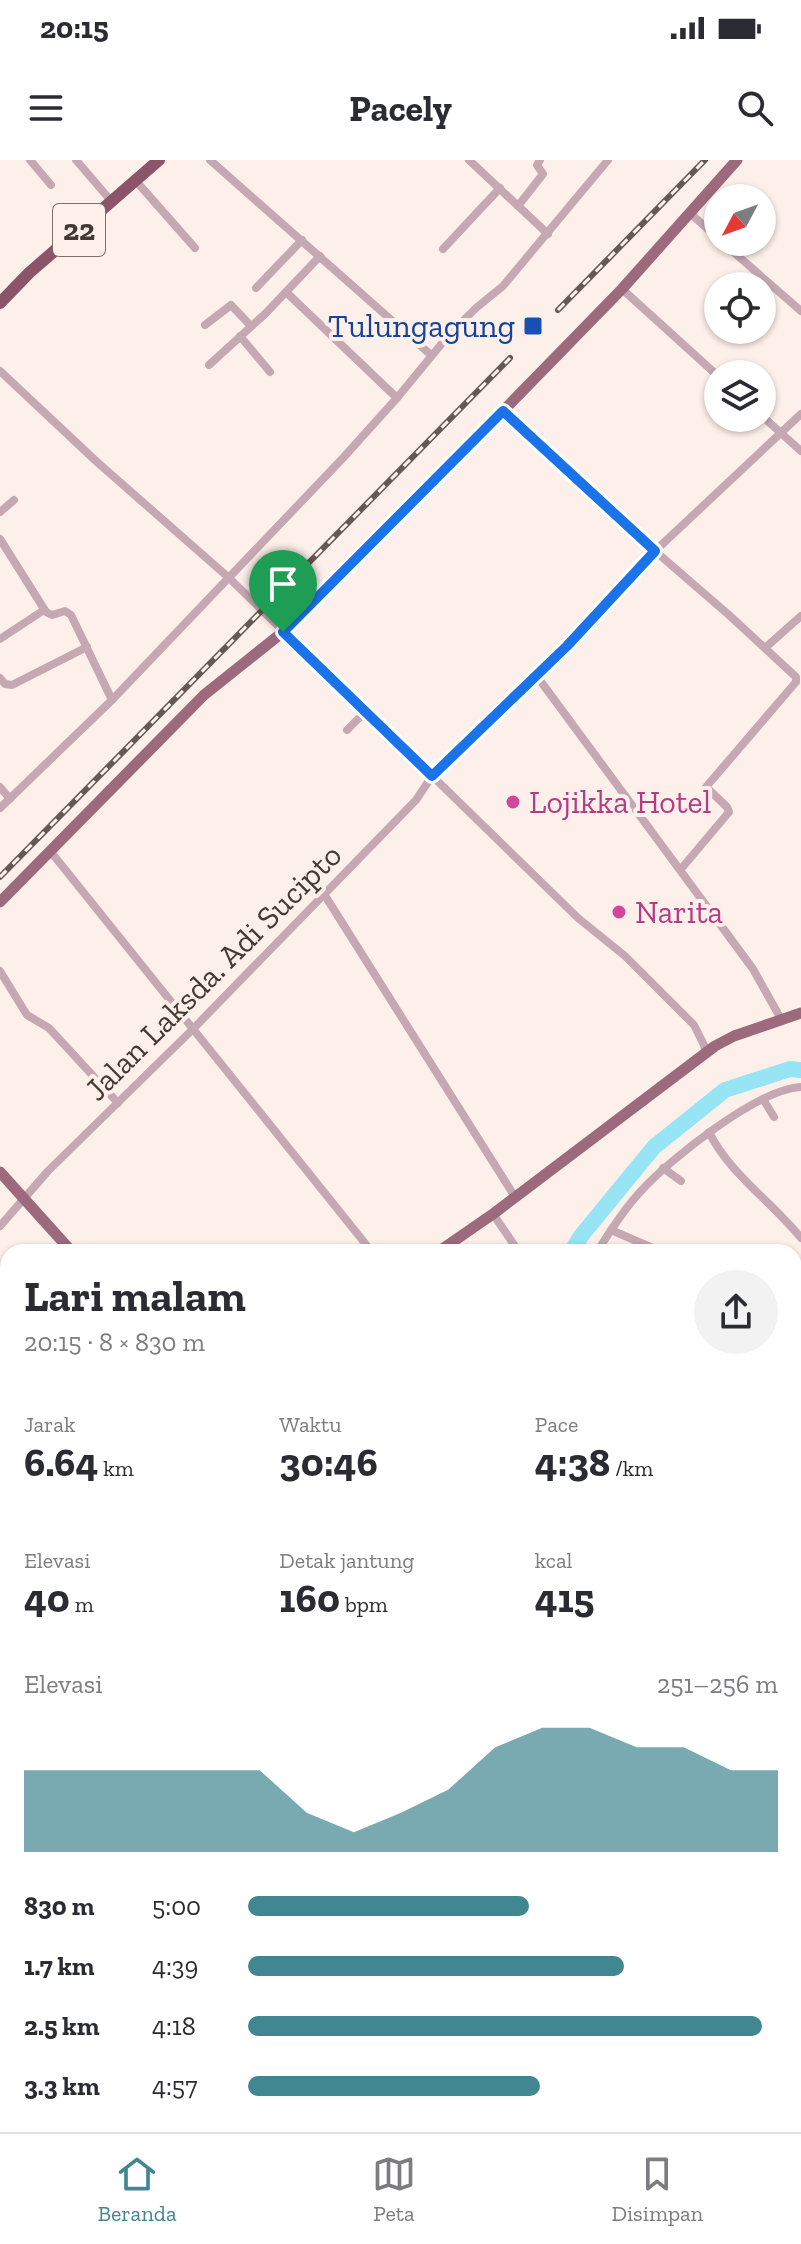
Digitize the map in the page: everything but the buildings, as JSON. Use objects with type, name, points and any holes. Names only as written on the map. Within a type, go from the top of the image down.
[{"type":"highway","name":"22","points":[[0,303],[29,273],[159,160]]},
{"type":"main road","points":[[0,902],[204,695],[283,632],[503,411],[622,289],[737,160]]},
{"type":"main road","points":[[450,1244],[706,1053],[734,1036],[801,1013]]},
{"type":"main road","points":[[0,1172],[65,1244]]},
{"type":"street","points":[[30,160],[51,185]]},
{"type":"street","points":[[76,160],[112,202]]},
{"type":"street","points":[[210,160],[431,355]]},
{"type":"street","points":[[518,206],[543,174],[536,164],[540,160]]},
{"type":"street","points":[[0,808],[112,700],[397,398],[431,355],[476,308],[503,286],[608,160]]},
{"type":"street","points":[[474,162],[548,234]]},
{"type":"street","points":[[136,181],[195,248]]},
{"type":"street","points":[[443,249],[500,188]]},
{"type":"street","points":[[691,214],[704,226]]},
{"type":"street","points":[[256,288],[302,240]]},
{"type":"street","points":[[209,365],[320,256]]},
{"type":"street","points":[[738,256],[801,311]]},
{"type":"street","points":[[622,289],[704,363]]},
{"type":"street","points":[[286,292],[397,398]]},
{"type":"street","points":[[205,325],[231,305],[251,326]]},
{"type":"street","points":[[240,336],[270,372]]},
{"type":"street","points":[[0,371],[97,462],[228,577],[578,918],[625,956],[694,1025],[706,1053]]},
{"type":"street","points":[[503,411],[795,676],[796,680],[706,787],[729,812],[681,869]]},
{"type":"street","name":"Jalan Laksda. Adi Sucipto","points":[[0,1226],[48,1171],[193,1029],[416,800],[432,776],[567,646],[655,551],[801,414]]},
{"type":"street","points":[[776,429],[801,451]]},
{"type":"street","points":[[0,512],[14,500]]},
{"type":"street","points":[[0,539],[44,610],[49,615],[68,612],[112,700]]},
{"type":"street","points":[[0,639],[44,610]]},
{"type":"street","points":[[765,648],[801,616]]},
{"type":"street","points":[[0,678],[4,684],[12,685],[87,647]]},
{"type":"street","points":[[536,675],[753,969],[781,1019]]},
{"type":"street","points":[[347,730],[365,712]]},
{"type":"street","points":[[0,787],[10,799]]},
{"type":"street","points":[[51,852],[366,1244]]},
{"type":"street","points":[[324,894],[515,1197]]},
{"type":"street","points":[[0,971],[27,1015],[49,1028],[118,1103]]},
{"type":"street","points":[[602,1244],[639,1192],[663,1168],[709,1132],[763,1099],[784,1089],[801,1087]]},
{"type":"street","points":[[763,1099],[774,1117]]},
{"type":"street","points":[[709,1132],[732,1166],[774,1206],[801,1238]]},
{"type":"street","points":[[663,1168],[681,1181]]},
{"type":"street","points":[[493,1214],[514,1244]]},
{"type":"street","points":[[611,1230],[643,1244]]},
{"type":"waterway","points":[[576,1244],[654,1147],[725,1090],[790,1069],[801,1070]]},
{"type":"railway","points":[[558,310],[705,160]]},
{"type":"railway","points":[[0,877],[510,358]]},
{"type":"place","name":"Tulungagung","points":[[533,326]]},
{"type":"place","name":"Lojikka Hotel","points":[[513,802]]},
{"type":"place","name":"Narita","points":[[619,912]]},
{"type":"route","points":[[503,411],[655,551],[567,646],[432,776],[283,632],[503,411]]}]
